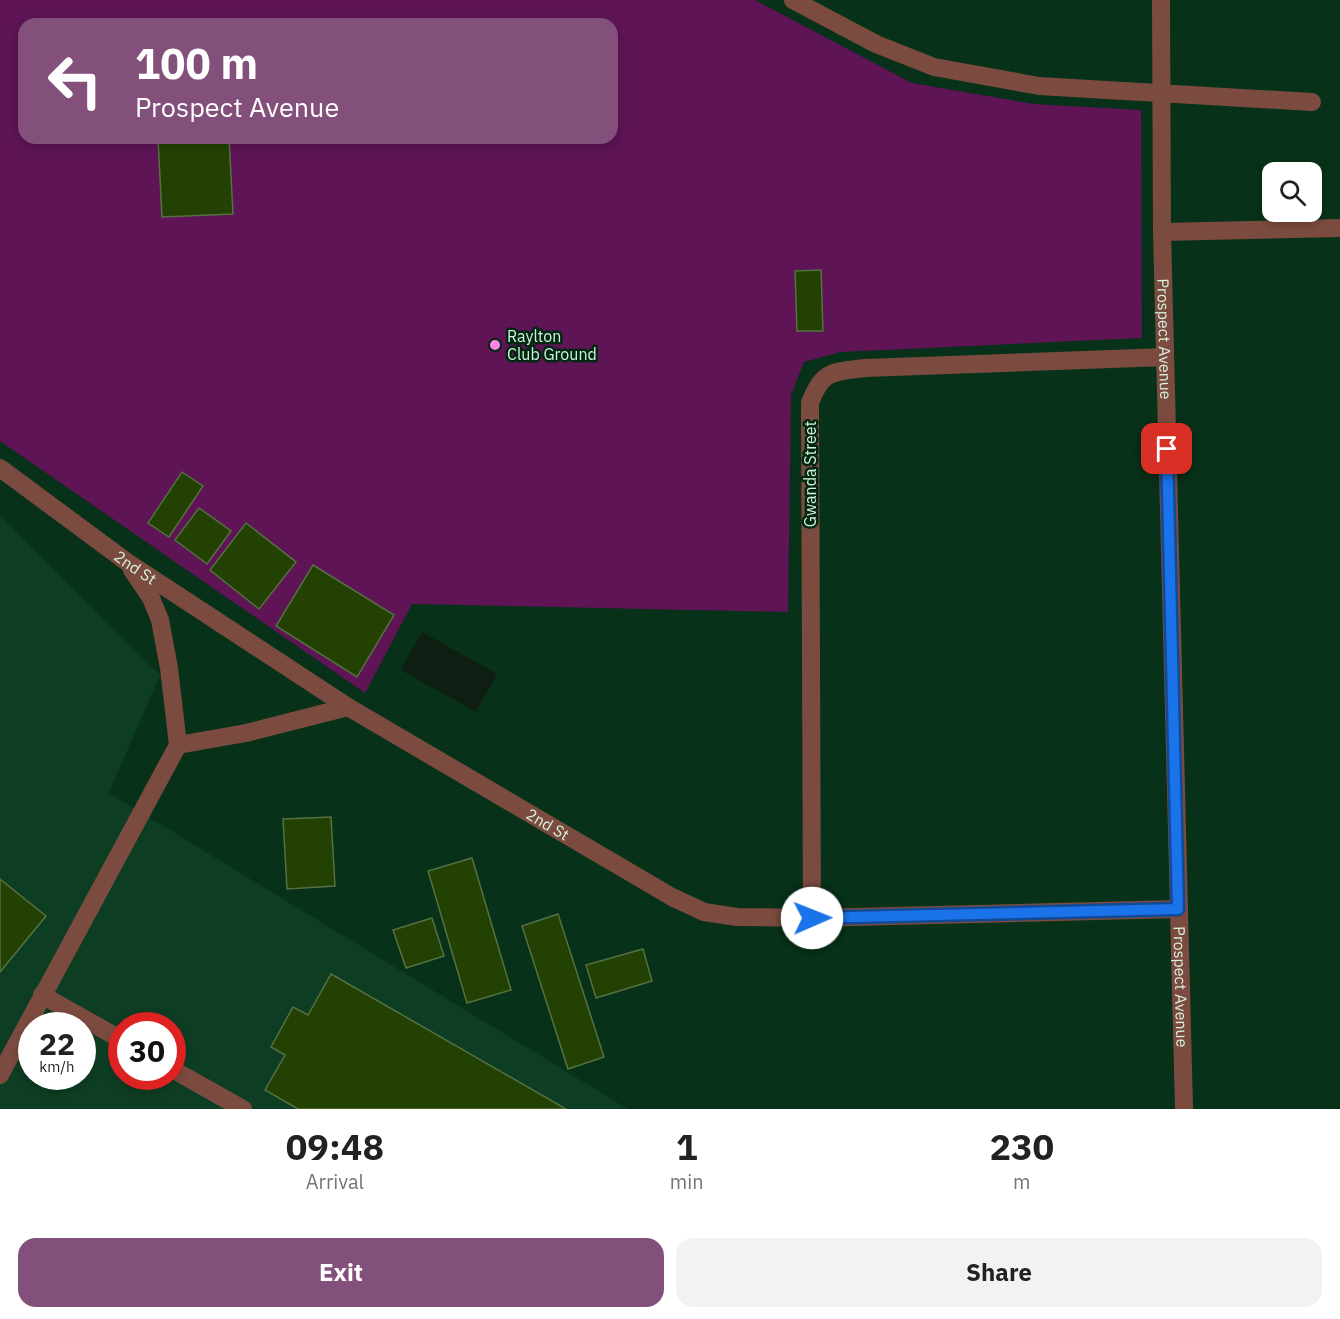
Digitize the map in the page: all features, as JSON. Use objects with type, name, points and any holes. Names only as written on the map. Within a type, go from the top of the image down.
[{"type":"street","points":[[793,0],[876,44],[934,67],[1038,86],[1312,102]]},
{"type":"street","name":"Prospect Avenue","points":[[1161,0],[1162,232],[1184,1109]]},
{"type":"street","points":[[1162,232],[1340,228]]},
{"type":"street","name":"Gwanda Street","points":[[812,918],[810,403],[817,383],[831,372],[865,368],[1165,357]]},
{"type":"street","name":"2nd St","points":[[0,468],[127,562],[348,707],[672,897],[704,912],[736,916],[812,918],[1178,909]]},
{"type":"street","points":[[0,1075],[178,745],[170,668],[160,620],[151,598],[127,562]]},
{"type":"street","points":[[178,745],[246,733],[348,707]]},
{"type":"street","points":[[42,995],[108,1032]]},
{"type":"street","points":[[186,1077],[243,1109]]},
{"type":"shaded area","name":"Raylton Club Ground","points":[[0,0],[755,0],[912,83],[1034,104],[1141,110],[1142,338],[840,352],[804,362],[791,395],[788,612],[412,604],[365,693],[0,441]]},
{"type":"shaded area","points":[[0,516],[160,675],[109,793],[628,1109],[0,1109]]},
{"type":"shaded area","points":[[422,632],[497,674],[476,712],[401,670]]},
{"type":"building","points":[[158,144],[229,144],[233,214],[162,217]]},
{"type":"building","points":[[821,270],[823,331],[797,331],[795,271]]},
{"type":"building","points":[[182,472],[203,486],[169,537],[148,523]]},
{"type":"building","points":[[199,508],[231,531],[207,564],[175,540]]},
{"type":"building","points":[[246,523],[296,562],[259,609],[210,570]]},
{"type":"building","points":[[313,565],[394,615],[357,677],[276,626]]},
{"type":"building","points":[[331,817],[335,886],[287,889],[283,819]]},
{"type":"building","points":[[472,858],[511,990],[467,1003],[428,871]]},
{"type":"building","points":[[0,879],[46,916],[0,972]]},
{"type":"building","points":[[558,914],[604,1057],[568,1069],[522,926]]},
{"type":"building","points":[[432,918],[444,956],[406,968],[393,930]]},
{"type":"building","points":[[643,949],[652,981],[596,998],[586,965]]},
{"type":"building","points":[[331,974],[566,1109],[298,1109],[265,1090],[285,1055],[271,1047],[293,1007],[308,1015]]},
{"type":"place","name":"Raylton Club Ground","points":[[495,345]]},
{"type":"route","points":[[812,918],[1178,909],[1167,449]]}]
